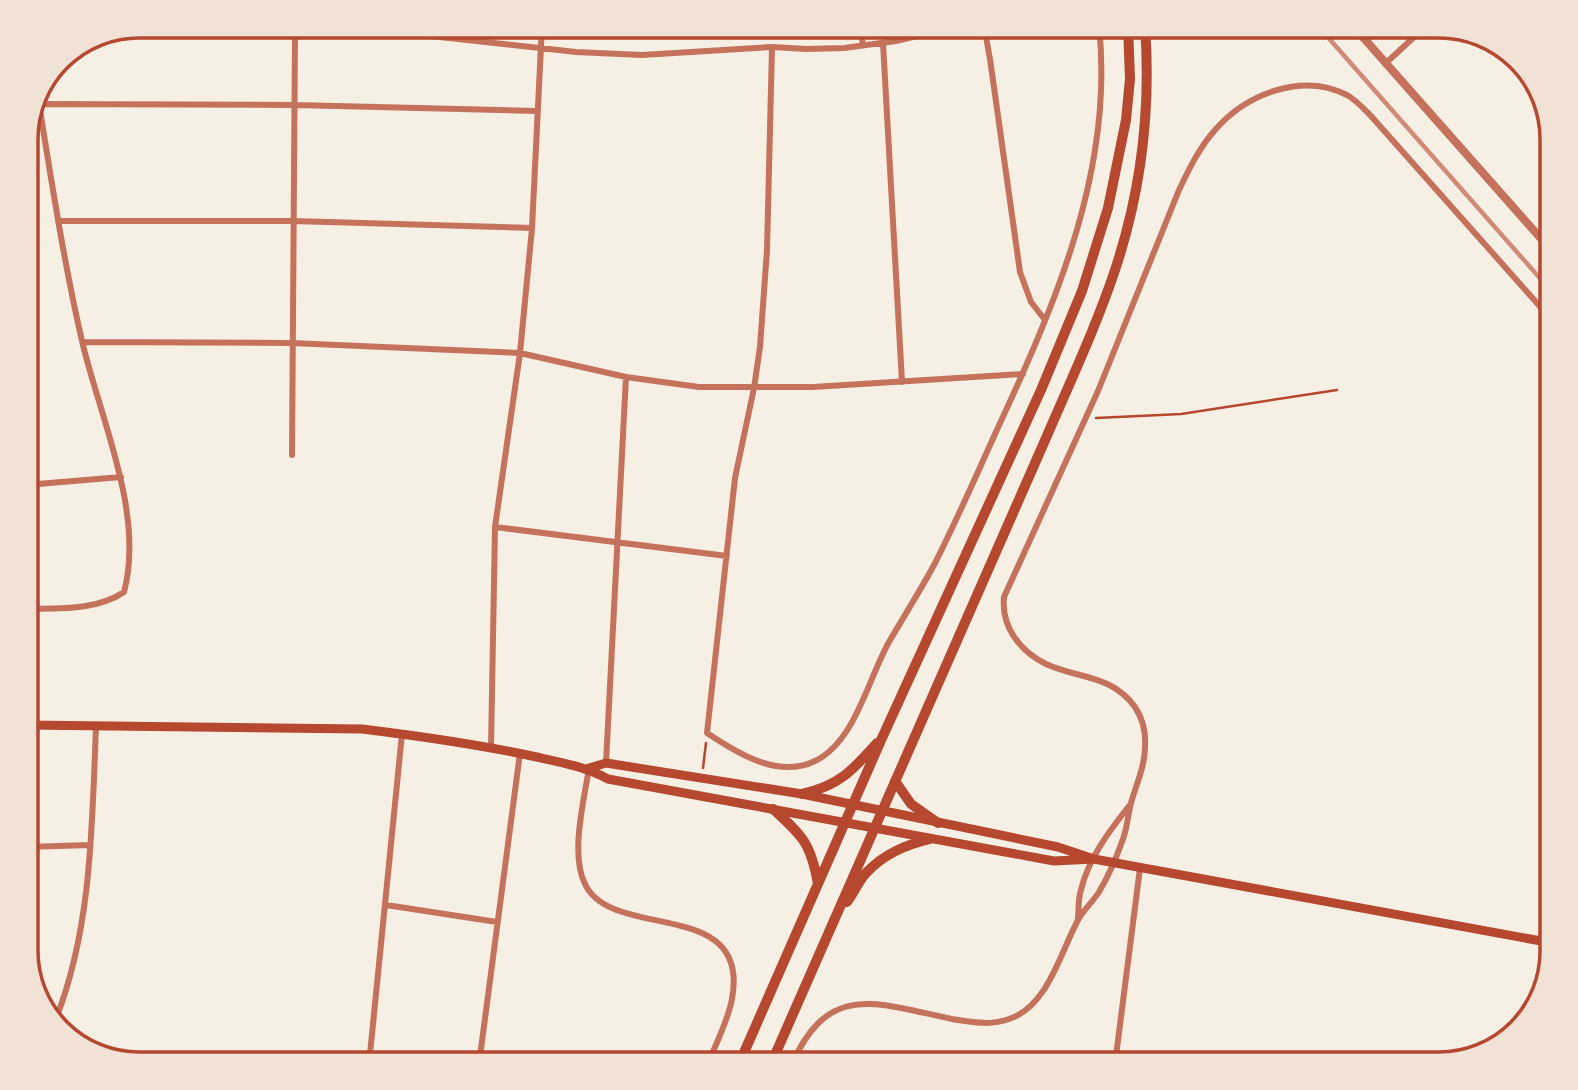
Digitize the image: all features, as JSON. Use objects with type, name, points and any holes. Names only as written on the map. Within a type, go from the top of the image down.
[{"type":"main road","points":[[744,1052],[882,738],[1041,390],[1090,270],[1108,208],[1126,120],[1130,79],[1128,39]]},
{"type":"main road","points":[[776,1052],[1088,339],[1116,268],[1140,160],[1147,76],[1146,39]]},
{"type":"main road","points":[[39,725],[362,729],[520,753],[589,768],[608,779],[930,839],[1054,861],[1094,859]]},
{"type":"main road","points":[[802,794],[830,786],[845,777],[882,738]]},
{"type":"main road","points":[[589,768],[606,764],[802,794],[1058,847],[1113,863],[1540,941]]},
{"type":"main road","points":[[895,781],[911,804],[938,823]]},
{"type":"main road","points":[[773,809],[806,842],[814,859],[818,884]]},
{"type":"main road","points":[[837,912],[850,898],[865,874],[878,862],[905,845],[930,839]]},
{"type":"street","points":[[292,455],[295,39]]},
{"type":"street","points":[[471,39],[540,48],[642,55],[772,47],[806,50],[901,39]]},
{"type":"street","points":[[491,748],[495,527],[520,353],[532,228],[541,39]]},
{"type":"street","points":[[862,39],[863,45]]},
{"type":"street","points":[[986,39],[1020,272],[1031,302],[1045,320]]},
{"type":"street","points":[[772,47],[766,269],[754,388],[735,478],[708,733],[751,758],[778,766],[806,765],[817,760],[834,747],[847,730],[881,658],[934,563],[1023,374],[1075,237],[1096,144],[1102,77],[1100,39]]},
{"type":"street","points":[[1365,39],[1540,236]]},
{"type":"street","points":[[1386,63],[1412,39]]},
{"type":"street","points":[[883,43],[902,382]]},
{"type":"street","points":[[798,1052],[816,1025],[831,1012],[848,1004],[882,1005],[980,1023],[1015,1017],[1028,1009],[1038,998],[1078,919],[1099,891],[1113,863],[1123,839],[1145,751],[1144,727],[1138,711],[1122,693],[1111,686],[1050,665],[1034,656],[1014,638],[1004,612],[1004,597],[1086,418],[1179,190],[1201,149],[1223,122],[1249,102],[1270,92],[1290,87],[1320,86],[1355,101],[1540,307]]},
{"type":"street","points":[[46,104],[295,105],[536,111]]},
{"type":"street","points":[[39,608],[86,606],[114,598],[124,592],[130,561],[121,477],[83,342],[58,221],[42,115]]},
{"type":"street","points":[[58,221],[293,221],[532,228]]},
{"type":"street","points":[[83,342],[291,344],[520,353],[626,377],[688,386],[754,388],[1023,374]]},
{"type":"street","points":[[606,764],[626,377]]},
{"type":"street","points":[[39,484],[121,477]]},
{"type":"street","points":[[495,527],[727,556]]},
{"type":"street","points":[[59,1011],[72,967],[90,845],[96,726]]},
{"type":"street","points":[[370,1052],[401,734]]},
{"type":"street","points":[[481,1052],[520,753]]},
{"type":"street","points":[[589,768],[578,857],[586,887],[601,902],[617,911],[695,930],[715,941],[727,956],[733,983],[732,998],[712,1052]]},
{"type":"street","points":[[1078,919],[1081,889],[1094,859],[1107,834],[1130,805]]},
{"type":"street","points":[[39,847],[90,845]]},
{"type":"street","points":[[1117,1052],[1140,868]]},
{"type":"street","points":[[386,905],[497,922]]},
{"type":"path","points":[[1086,418],[1181,414],[1337,390]]},
{"type":"path","points":[[701,777],[708,733]]},
{"type":"railway","points":[[1329,39],[1540,278]]}]
